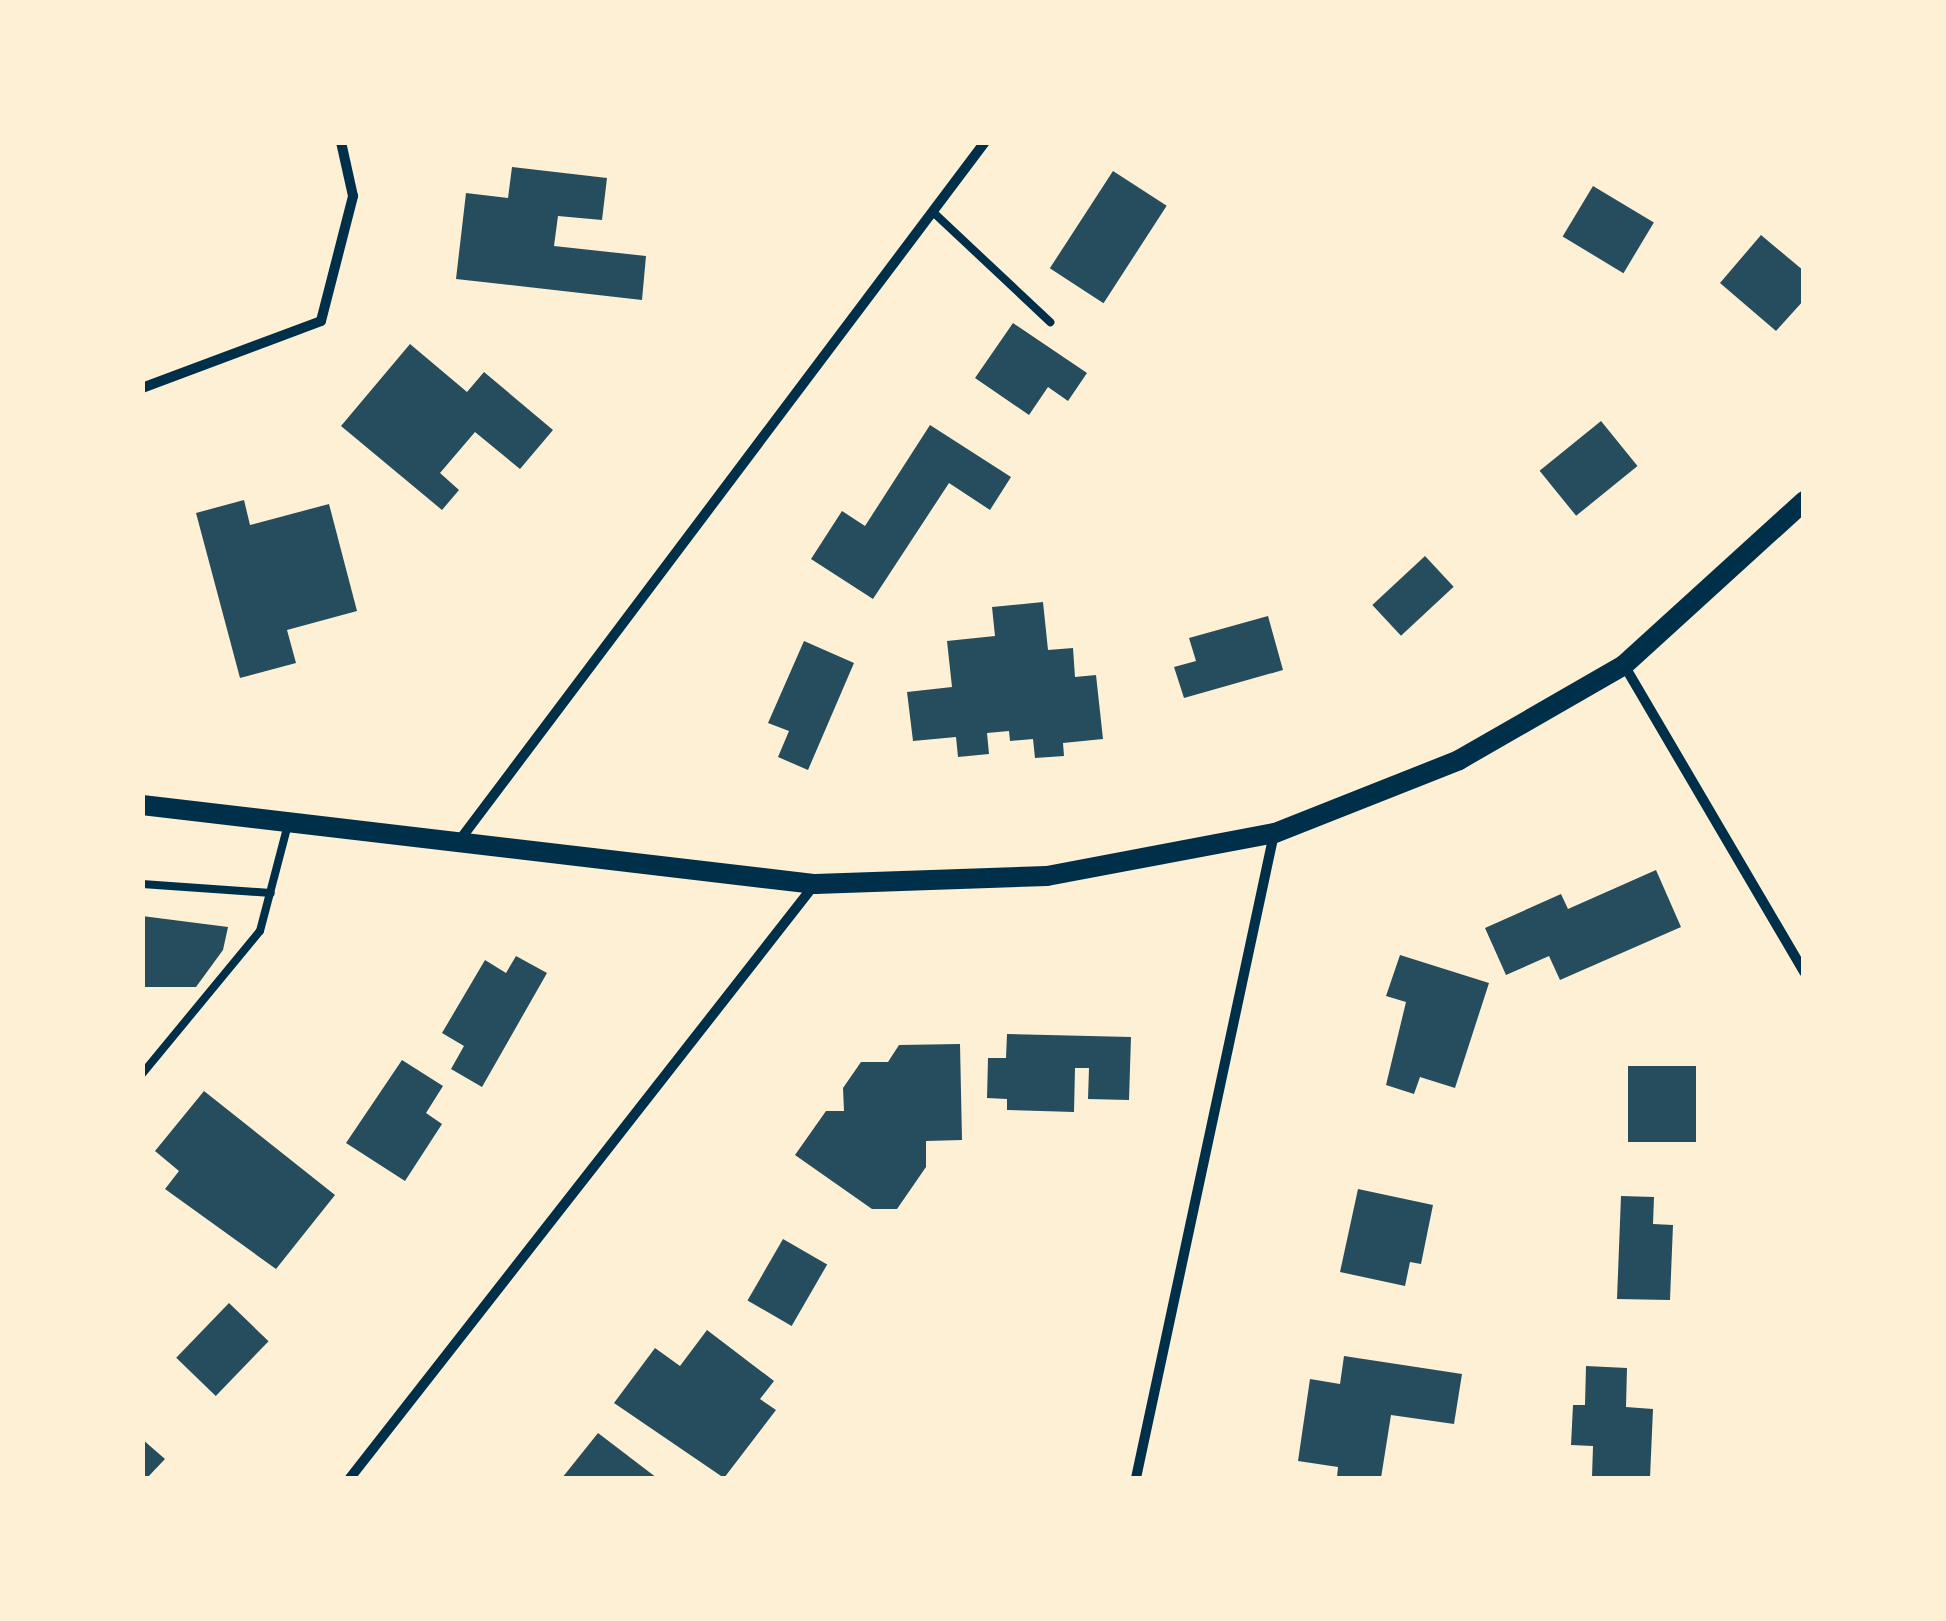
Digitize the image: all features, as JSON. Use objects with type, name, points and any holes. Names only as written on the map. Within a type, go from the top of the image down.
[{"type":"main road","points":[[142,804],[288,824],[462,838],[816,884],[1046,876],[1274,833],[1458,760],[1624,665],[1804,501]]},
{"type":"street","points":[[142,388],[321,321],[353,196],[342,142]]},
{"type":"street","points":[[462,838],[985,142]]},
{"type":"street","points":[[1624,665],[1804,972]]},
{"type":"street","points":[[1136,1478],[1274,833]]},
{"type":"street","points":[[350,1478],[816,884]]},
{"type":"lane","points":[[932,212],[1050,322]]},
{"type":"lane","points":[[142,1074],[260,931],[288,824]]},
{"type":"lane","points":[[142,884],[271,893]]},
{"type":"building","points":[[512,167],[607,178],[602,220],[558,216],[554,246],[646,256],[642,300],[456,279],[466,193],[508,198]]},
{"type":"building","points":[[1113,171],[1167,206],[1103,303],[1050,268]]},
{"type":"building","points":[[1593,186],[1654,223],[1623,273],[1563,237]]},
{"type":"building","points":[[1761,235],[1804,271],[1804,300],[1776,331],[1720,283]]},
{"type":"building","points":[[1013,323],[1087,373],[1068,401],[1048,387],[1029,415],[975,378]]},
{"type":"building","points":[[410,344],[467,392],[484,372],[553,430],[520,469],[475,432],[440,473],[459,490],[442,510],[341,426]]},
{"type":"building","points":[[1601,421],[1638,466],[1576,516],[1540,471]]},
{"type":"building","points":[[930,425],[1011,477],[990,510],[949,483],[873,599],[811,559],[842,511],[865,526]]},
{"type":"building","points":[[244,500],[250,525],[329,504],[357,611],[287,630],[296,663],[240,678],[196,513]]},
{"type":"building","points":[[1425,556],[1454,587],[1401,636],[1372,605]]},
{"type":"building","points":[[1043,602],[1048,650],[1073,648],[1075,677],[1096,675],[1103,739],[1063,743],[1064,756],[1035,758],[1033,739],[1010,741],[1009,731],[987,733],[989,754],[958,757],[956,737],[913,741],[907,692],[952,687],[947,641],[995,636],[992,607]]},
{"type":"building","points":[[1268,616],[1283,670],[1184,698],[1174,667],[1196,661],[1189,638]]},
{"type":"building","points":[[804,641],[854,663],[808,770],[778,757],[789,731],[768,723]]},
{"type":"building","points":[[1656,870],[1681,927],[1560,980],[1549,956],[1506,975],[1485,928],[1561,894],[1568,909]]},
{"type":"building","points":[[142,916],[228,927],[223,950],[196,987],[142,987]]},
{"type":"building","points":[[1400,955],[1489,983],[1455,1088],[1420,1077],[1414,1094],[1386,1085],[1406,1002],[1386,996]]},
{"type":"building","points":[[516,956],[547,973],[482,1087],[451,1069],[464,1046],[442,1033],[485,960],[506,973]]},
{"type":"building","points":[[1007,1034],[1131,1037],[1129,1100],[1088,1099],[1089,1068],[1075,1068],[1074,1112],[1007,1110],[1007,1099],[987,1098],[988,1058],[1006,1058]]},
{"type":"building","points":[[960,1044],[962,1140],[926,1141],[926,1167],[897,1209],[872,1209],[795,1155],[826,1111],[844,1111],[843,1088],[861,1062],[888,1062],[899,1045]]},
{"type":"building","points":[[402,1060],[443,1086],[426,1113],[442,1124],[405,1181],[346,1143]]},
{"type":"building","points":[[1628,1066],[1696,1066],[1696,1142],[1628,1142]]},
{"type":"building","points":[[204,1091],[335,1195],[276,1269],[165,1189],[179,1171],[155,1151]]},
{"type":"building","points":[[1358,1189],[1433,1205],[1421,1264],[1410,1262],[1405,1286],[1340,1272]]},
{"type":"building","points":[[1621,1196],[1654,1197],[1653,1224],[1673,1225],[1670,1300],[1617,1299]]},
{"type":"building","points":[[783,1239],[827,1264],[792,1326],[748,1300]]},
{"type":"building","points":[[229,1303],[269,1341],[216,1396],[176,1358]]},
{"type":"building","points":[[707,1330],[774,1381],[760,1399],[776,1410],[724,1478],[614,1403],[655,1348],[680,1366]]},
{"type":"building","points":[[1344,1356],[1462,1374],[1454,1424],[1391,1415],[1381,1478],[1337,1477],[1338,1467],[1298,1461],[1310,1379],[1340,1384]]},
{"type":"building","points":[[1586,1366],[1627,1368],[1626,1407],[1653,1409],[1650,1478],[1592,1477],[1593,1446],[1571,1445],[1573,1405],[1585,1405]]},
{"type":"building","points":[[598,1433],[657,1478],[562,1478]]},
{"type":"building","points":[[142,1439],[165,1459],[147,1478],[142,1478]]}]
